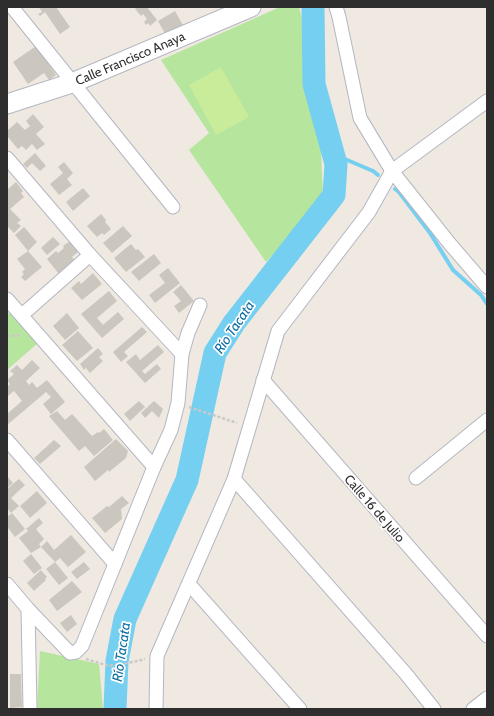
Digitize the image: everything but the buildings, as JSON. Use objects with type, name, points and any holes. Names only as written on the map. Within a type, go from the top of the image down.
[{"type":"main road","name":"Calle Francisco Anaya","points":[[7,104],[72,83],[243,9]]},
{"type":"street","points":[[12,7],[173,208]]},
{"type":"street","points":[[336,7],[360,118],[392,171],[450,244],[487,287]]},
{"type":"street","points":[[156,709],[157,656],[234,479],[278,331],[369,212],[392,171],[487,101]]},
{"type":"street","points":[[7,158],[90,255],[182,354]]},
{"type":"street","points":[[22,316],[90,255]]},
{"type":"street","points":[[7,299],[154,467]]},
{"type":"street","points":[[7,584],[28,609],[70,653],[76,652],[82,646],[154,467],[171,430],[178,403],[182,354],[188,333],[200,305]]},
{"type":"street","name":"Calle 16 de Julio","points":[[263,380],[487,636]]},
{"type":"street","points":[[416,478],[487,420]]},
{"type":"street","points":[[7,440],[115,564]]},
{"type":"street","points":[[234,479],[406,674],[434,709]]},
{"type":"street","points":[[189,584],[300,709]]},
{"type":"street","points":[[28,609],[30,709]]},
{"type":"street","points":[[473,709],[487,698]]},
{"type":"path","points":[[194,409],[249,427]]},
{"type":"path","points":[[76,652],[87,660],[109,666],[133,662]]},
{"type":"green space","points":[[280,7],[299,7],[307,39],[309,91],[321,151],[323,195],[311,215],[266,262],[189,150],[209,133],[161,60]]},
{"type":"green space","points":[[221,67],[249,117],[216,135],[189,85]]},
{"type":"green space","points":[[11,311],[38,343],[7,370],[7,315]]},
{"type":"green space","points":[[40,651],[99,664],[103,709],[37,709]]},
{"type":"waterway","name":"Río Tacata","points":[[115,709],[117,661],[125,619],[187,480],[215,353],[234,323],[334,195],[336,164],[314,84],[313,7]]},
{"type":"waterway","points":[[333,154],[373,171],[378,175]]},
{"type":"waterway","points":[[395,189],[399,192],[430,233],[453,270],[481,295],[487,304]]}]
